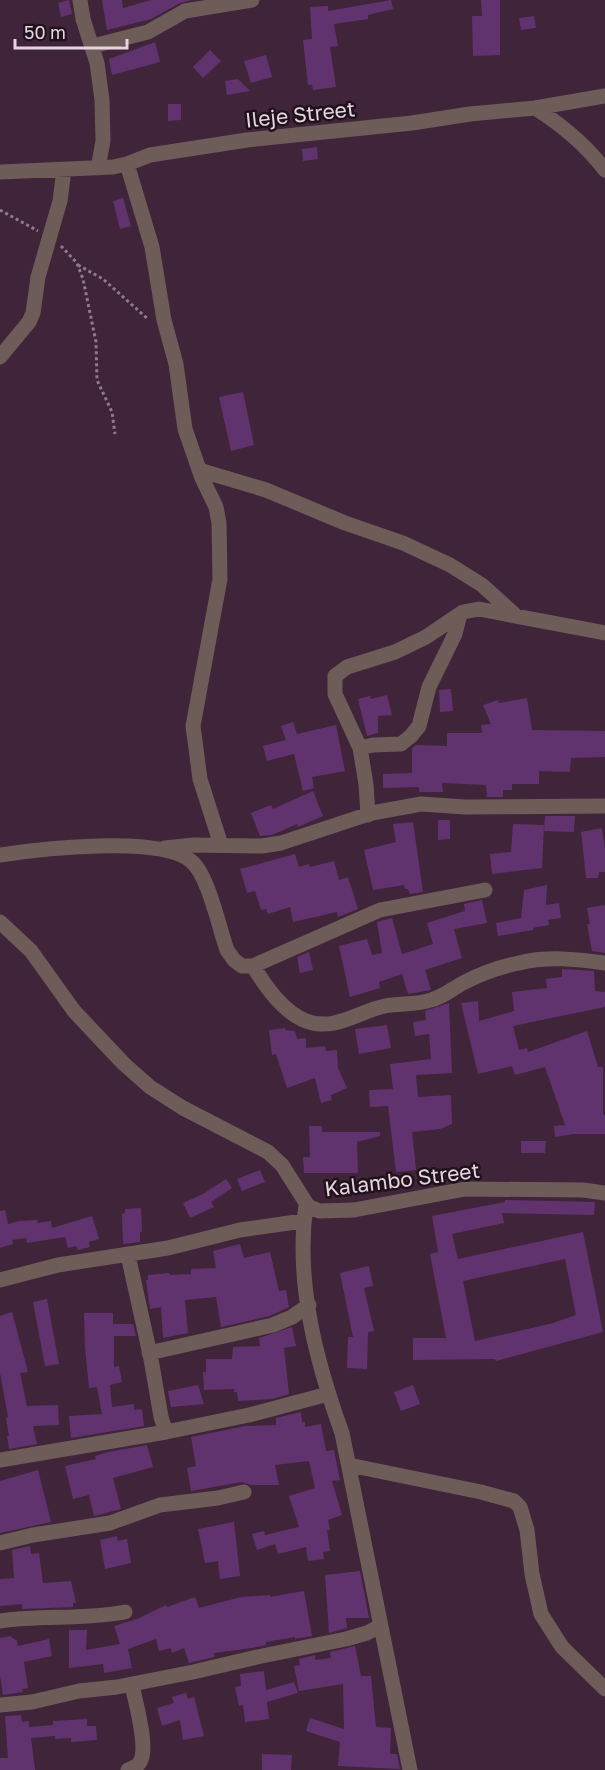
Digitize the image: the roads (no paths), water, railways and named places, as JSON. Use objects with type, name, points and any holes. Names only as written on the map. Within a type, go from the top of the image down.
[{"type":"street","points":[[80,0],[100,80],[103,141],[98,168]]},
{"type":"street","points":[[93,46],[148,32],[185,11],[252,0]]},
{"type":"street","name":"Ileje Street","points":[[0,172],[98,168],[127,164],[150,155],[248,140],[441,120],[605,96]]},
{"type":"street","points":[[535,108],[565,128],[589,149],[605,170]]},
{"type":"street","points":[[127,164],[152,247],[161,307],[178,373],[185,429],[199,470],[216,507],[221,554],[220,579],[193,726],[200,779],[221,845]]},
{"type":"street","points":[[0,357],[31,318],[38,277],[60,201],[64,170]]},
{"type":"street","points":[[199,470],[266,490],[345,523],[403,543],[450,565],[474,580],[514,614]]},
{"type":"street","points":[[368,815],[360,748],[335,693],[335,676],[347,667],[395,652],[426,637],[460,614],[478,609],[605,633]]},
{"type":"street","points":[[360,748],[401,744],[419,726],[429,687],[455,634],[460,614]]},
{"type":"street","points":[[162,849],[194,845],[262,846],[281,843],[392,808],[421,804],[465,807],[605,806]]},
{"type":"street","points":[[0,855],[66,848],[154,846],[176,853],[191,861],[202,874],[226,950],[242,966],[253,966],[380,910],[485,890]]},
{"type":"street","name":"Kalambo Street","points":[[0,922],[31,951],[74,1011],[124,1064],[165,1098],[268,1152],[282,1165],[306,1205],[319,1211],[336,1212],[384,1206],[453,1191],[480,1189],[583,1190],[605,1193]]},
{"type":"street","points":[[253,966],[265,985],[282,1004],[297,1016],[308,1022],[334,1024],[383,1006],[429,1001],[476,977],[520,962],[538,959],[605,963]]},
{"type":"street","points":[[306,1205],[303,1221],[303,1270],[309,1305],[328,1395],[342,1432],[410,1770]]},
{"type":"street","points":[[0,1280],[58,1265],[168,1248],[240,1230],[303,1221]]},
{"type":"street","points":[[128,1255],[166,1432]]},
{"type":"street","points":[[149,1353],[273,1325],[292,1317],[309,1305]]},
{"type":"street","points":[[0,1460],[166,1432],[258,1413],[328,1395]]},
{"type":"street","points":[[349,1465],[514,1501],[520,1507],[527,1530],[532,1574],[541,1614],[562,1647],[605,1689]]},
{"type":"street","points":[[0,1543],[33,1535],[110,1523],[160,1505],[218,1498],[244,1492]]},
{"type":"street","points":[[0,1621],[22,1618],[78,1618],[125,1612]]},
{"type":"street","points":[[0,1705],[32,1702],[79,1691],[132,1684],[346,1639],[367,1633],[380,1626]]},
{"type":"street","points":[[128,1770],[142,1760],[143,1742],[132,1684]]}]
